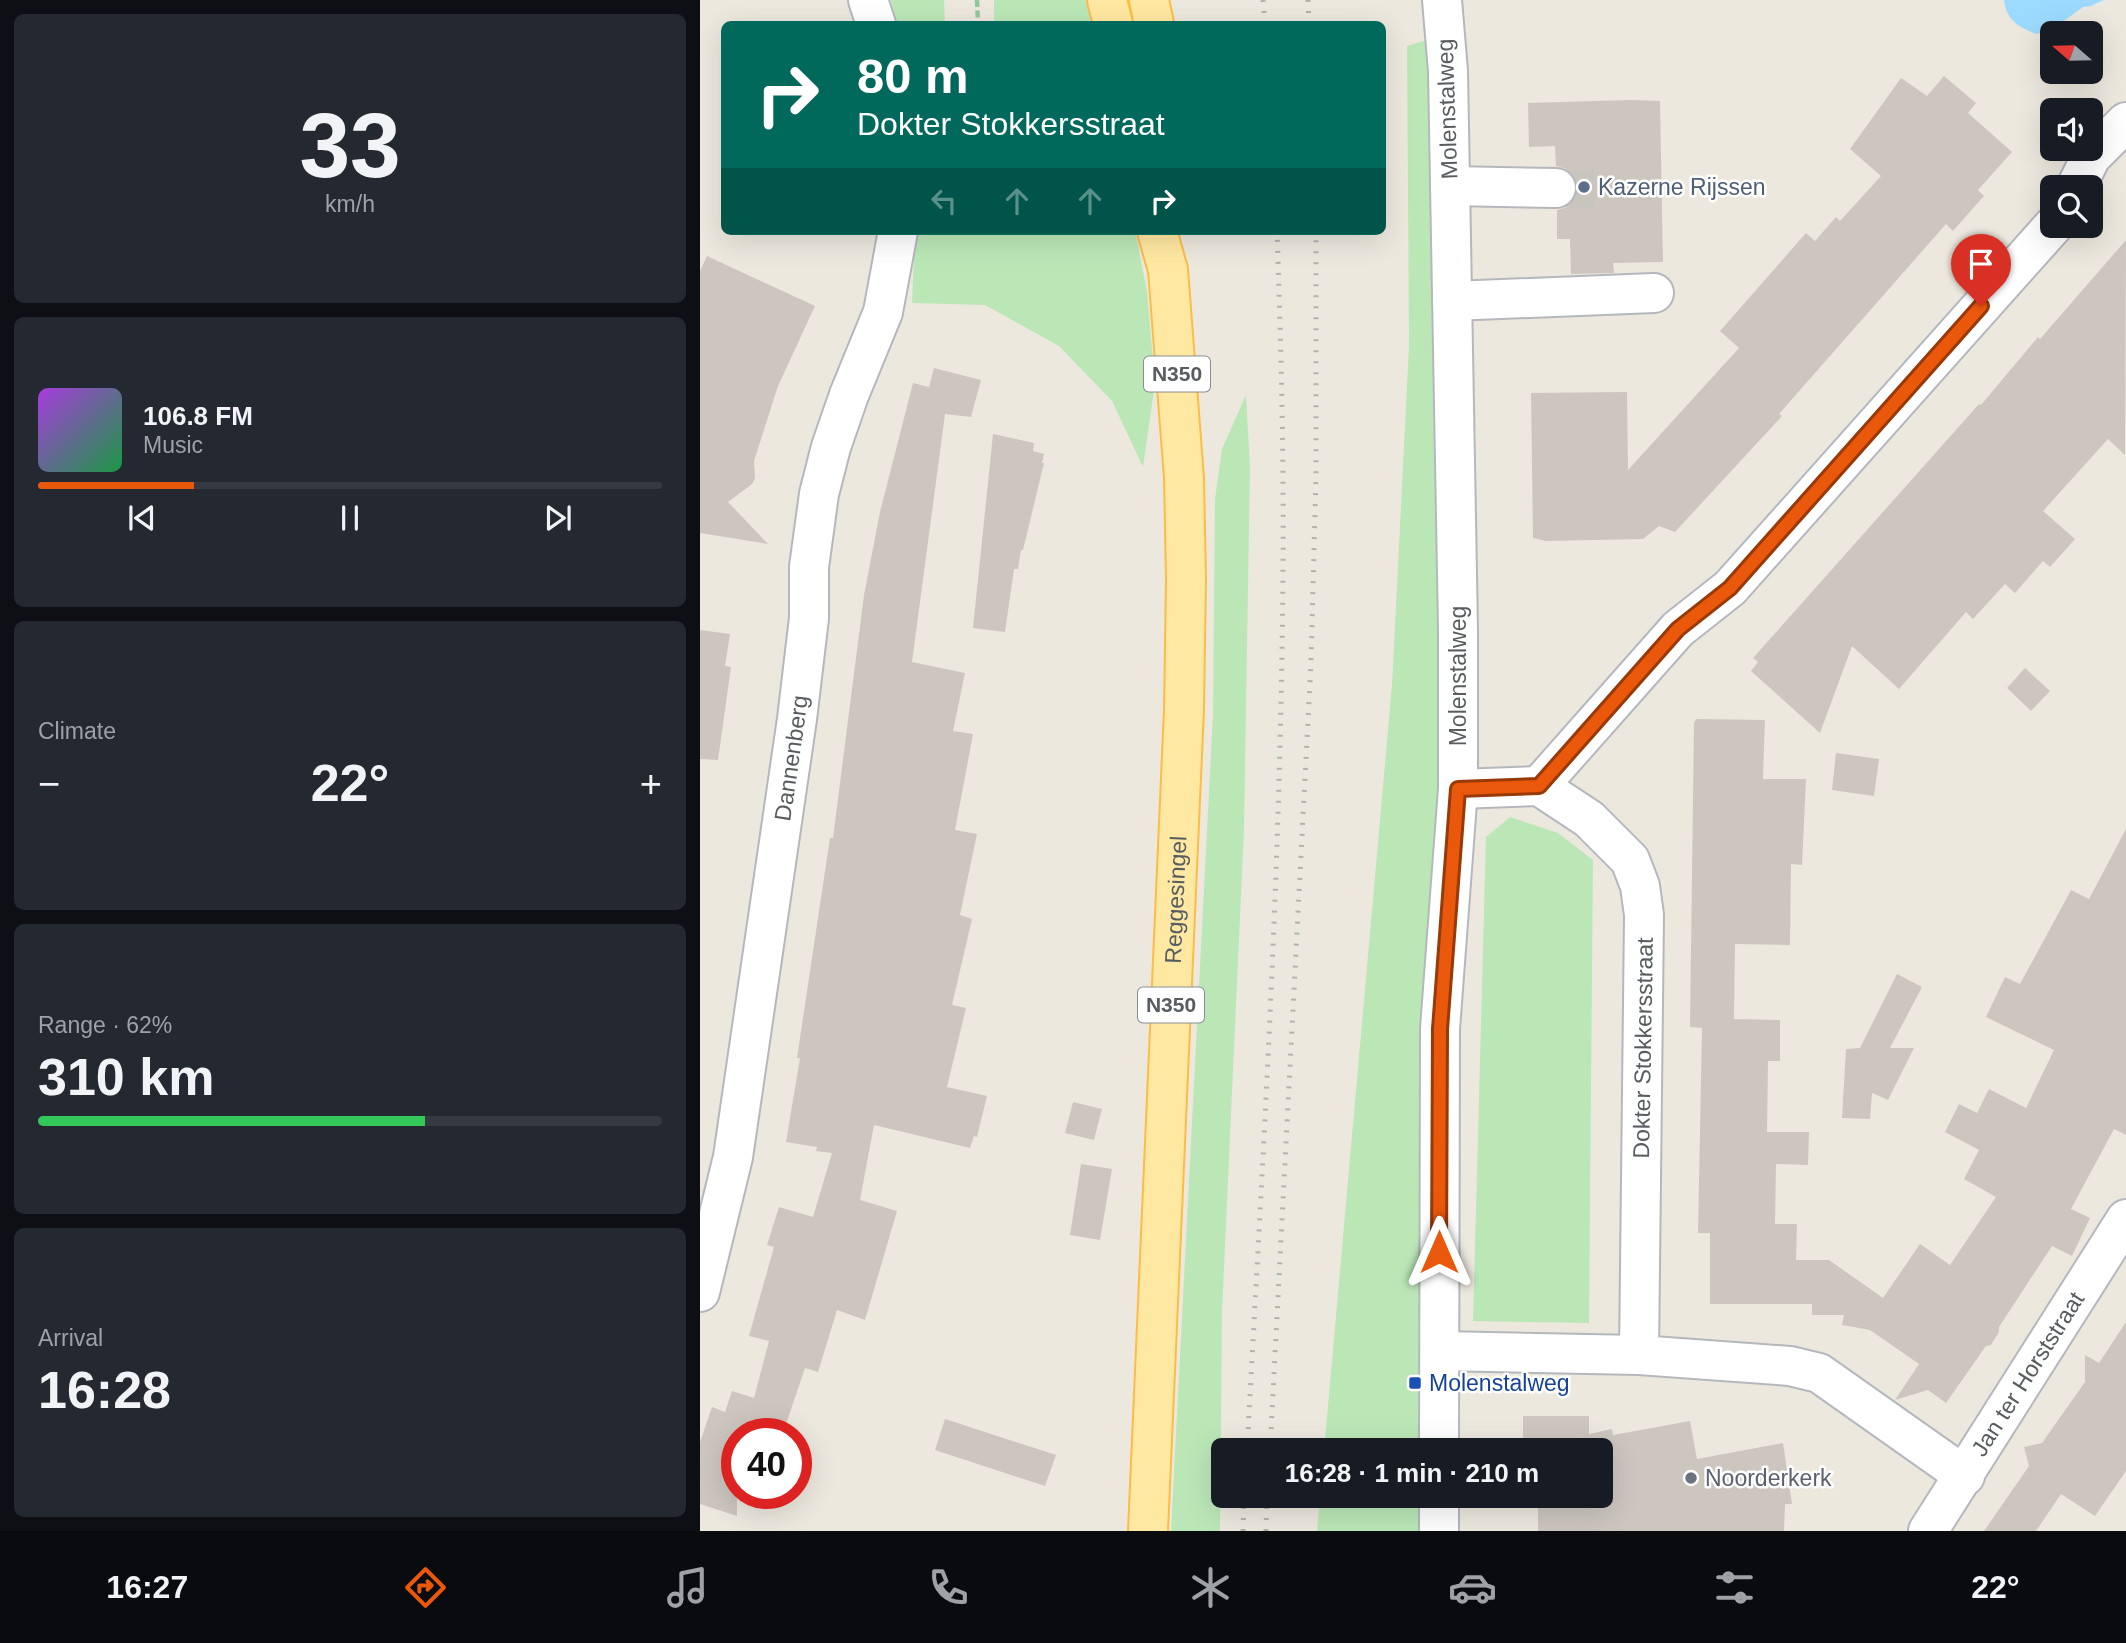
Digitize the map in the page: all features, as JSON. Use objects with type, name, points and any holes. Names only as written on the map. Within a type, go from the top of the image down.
[{"type":"main road","points":[[1107,0],[1112,21]]},
{"type":"main road","points":[[1149,0],[1153,21]]},
{"type":"main road","name":"Reggesingel","points":[[1148,1531],[1182,736],[1186,579],[1183,465],[1168,270],[1158,235]]},
{"type":"main road","name":"Reggesingel","points":[[1168,270],[1173,235]]},
{"type":"street","points":[[868,0],[875,21]]},
{"type":"street","name":"Molenstalweg","points":[[1439,1438],[1440,1029],[1458,789],[1458,630],[1448,71],[1442,0]]},
{"type":"street","points":[[2082,175],[2091,157],[2126,122]]},
{"type":"street","points":[[1450,186],[1556,188]]},
{"type":"street","name":"Dannenberg","points":[[700,1292],[733,1157],[797,719],[809,618],[809,567],[818,494],[840,421],[883,312],[897,235]]},
{"type":"street","points":[[1458,789],[1539,786],[1678,629],[1730,588],[2042,238]]},
{"type":"street","points":[[1452,301],[1654,293]]},
{"type":"street","name":"Dokter Stokkersstraat","points":[[1539,786],[1589,819],[1630,860],[1640,886],[1644,915],[1639,1355]]},
{"type":"street","name":"Jan ter Horststraat","points":[[1928,1531],[2126,1219]]},
{"type":"street","points":[[1440,1351],[1639,1355],[1790,1366],[1819,1373],[1965,1476]]},
{"type":"street","points":[[1439,1508],[1439,1531]]},
{"type":"path","points":[[977,0],[978,21]]},
{"type":"green space","points":[[891,0],[944,0],[945,21],[897,21]]},
{"type":"green space","points":[[994,0],[1087,0],[1092,21],[994,21]]},
{"type":"green space","points":[[1434,38],[1440,830],[1422,1438],[1325,1438],[1392,685],[1409,346],[1407,46]]},
{"type":"green space","points":[[915,235],[1136,235],[1147,291],[1155,383],[1143,467],[1112,401],[1059,346],[985,305],[912,303]]},
{"type":"green space","points":[[1246,395],[1250,468],[1244,829],[1222,1312],[1221,1438],[1211,1438],[1211,1508],[1220,1508],[1220,1531],[1171,1531],[1213,714],[1215,499],[1222,449]]},
{"type":"green space","points":[[1510,817],[1558,833],[1593,860],[1589,1323],[1473,1321],[1486,837]]},
{"type":"green space","points":[[1319,1508],[1420,1508],[1419,1531],[1317,1531]]},
{"type":"water","points":[[2004,0],[2104,0],[2083,7],[2064,21],[2040,21],[2040,33],[2037,34],[2014,22]]},
{"type":"building","points":[[1944,76],[1976,103],[1968,113],[2012,152],[1978,190],[1984,196],[1953,231],[1946,224],[1779,414],[1782,416],[1675,532],[1659,526],[1643,539],[1546,541],[1533,538],[1531,393],[1627,392],[1628,470],[1739,348],[1720,331],[1806,233],[1815,241],[1836,217],[1840,221],[1881,176],[1850,149],[1901,78],[1927,96]]},
{"type":"building","points":[[1660,101],[1663,262],[1613,263],[1614,273],[1571,274],[1570,239],[1557,239],[1557,210],[1567,207],[1575,199],[1578,188],[1575,178],[1567,169],[1556,166],[1555,146],[1529,147],[1528,103]]},
{"type":"building","points":[[2126,240],[2125,455],[2108,439],[2043,511],[2075,539],[2050,567],[2043,561],[2015,593],[2005,584],[1973,619],[1966,612],[1899,689],[1852,646],[1820,733],[1751,671],[1758,662],[1753,658]]},
{"type":"building","points":[[707,256],[815,306],[778,386],[754,461],[755,478],[752,484],[728,502],[768,544],[700,533],[700,271]]},
{"type":"building","points":[[934,368],[981,380],[971,417],[945,414],[912,662],[965,673],[953,731],[973,734],[955,830],[977,834],[960,915],[972,919],[952,1005],[966,1008],[947,1087],[987,1096],[977,1137],[974,1136],[970,1148],[874,1125],[860,1200],[897,1211],[865,1320],[837,1310],[818,1372],[805,1368],[788,1418],[721,1418],[721,1509],[737,1509],[737,1516],[700,1504],[700,1442],[712,1407],[725,1412],[732,1391],[754,1398],[769,1341],[749,1336],[774,1247],[767,1245],[779,1207],[813,1217],[832,1153],[816,1151],[817,1147],[786,1142],[830,838],[833,838],[864,595],[880,512],[913,383],[929,387]]},
{"type":"building","points":[[993,434],[1034,443],[1033,451],[1044,454],[1023,550],[1018,569],[1014,569],[1005,632],[973,628]]},
{"type":"building","points":[[700,630],[730,634],[725,666],[731,667],[718,760],[700,759]]},
{"type":"building","points":[[2025,668],[2050,691],[2031,711],[2007,688]]},
{"type":"building","points":[[1696,719],[1765,720],[1763,779],[1806,779],[1802,865],[1791,864],[1790,945],[1735,944],[1734,1019],[1780,1020],[1780,1061],[1768,1061],[1767,1132],[1809,1132],[1808,1165],[1776,1164],[1775,1224],[1797,1224],[1796,1260],[1829,1260],[1883,1298],[1920,1244],[1950,1265],[1996,1197],[1964,1179],[1979,1150],[1945,1132],[1959,1104],[1977,1113],[1989,1089],[2026,1108],[2054,1050],[1986,1017],[2005,977],[2020,984],[2071,890],[2089,899],[2126,829],[2126,1135],[2114,1129],[2071,1209],[2090,1218],[2072,1256],[2052,1246],[1999,1327],[1991,1345],[1986,1346],[1946,1403],[1928,1390],[1895,1400],[1919,1364],[1870,1330],[1842,1325],[1844,1315],[1812,1315],[1812,1304],[1710,1304],[1710,1233],[1698,1233],[1702,1028],[1690,1027]]},
{"type":"building","points":[[1836,753],[1879,759],[1874,796],[1832,790]]},
{"type":"building","points":[[1897,974],[1922,987],[1890,1048],[1914,1048],[1888,1100],[1872,1093],[1870,1119],[1842,1118],[1846,1049],[1860,1048]]},
{"type":"building","points":[[1073,1102],[1102,1109],[1094,1140],[1065,1133]]},
{"type":"building","points":[[1081,1164],[1112,1169],[1100,1240],[1070,1235]]},
{"type":"building","points":[[2126,1322],[2126,1471],[2095,1516],[2061,1494],[2036,1531],[1984,1531],[2029,1466],[2024,1447],[2042,1443],[2085,1382],[2085,1355],[2099,1363]]},
{"type":"building","name":"Noorderkerk","points":[[1523,1416],[1589,1416],[1589,1434],[1612,1429],[1613,1435],[1690,1421],[1697,1459],[1783,1443],[1792,1504],[1785,1504],[1784,1531],[1538,1531],[1538,1508],[1613,1508],[1613,1438],[1523,1438]]},
{"type":"building","points":[[945,1419],[1056,1455],[1045,1486],[935,1450]]},
{"type":"tunnel","points":[[1556,188],[1607,189]]},
{"type":"railway","points":[[1263,0],[1265,21]]},
{"type":"railway","points":[[1308,0],[1309,21]]},
{"type":"railway","points":[[1248,1438],[1270,1010],[1282,679],[1283,484],[1277,235]]},
{"type":"railway","points":[[1271,1438],[1311,663],[1316,476],[1316,235]]},
{"type":"railway","points":[[1243,1531],[1244,1508]]},
{"type":"railway","points":[[1266,1531],[1267,1508]]},
{"type":"place","name":"Kazerne Rijssen","points":[[1584,187]]},
{"type":"place","name":"Molenstalweg","points":[[1415,1383]]},
{"type":"place","name":"Noorderkerk","points":[[1691,1478]]},
{"type":"route","points":[[1439,1252],[1440,1029],[1458,789],[1539,786],[1678,629],[1730,588],[1981,306]]}]
